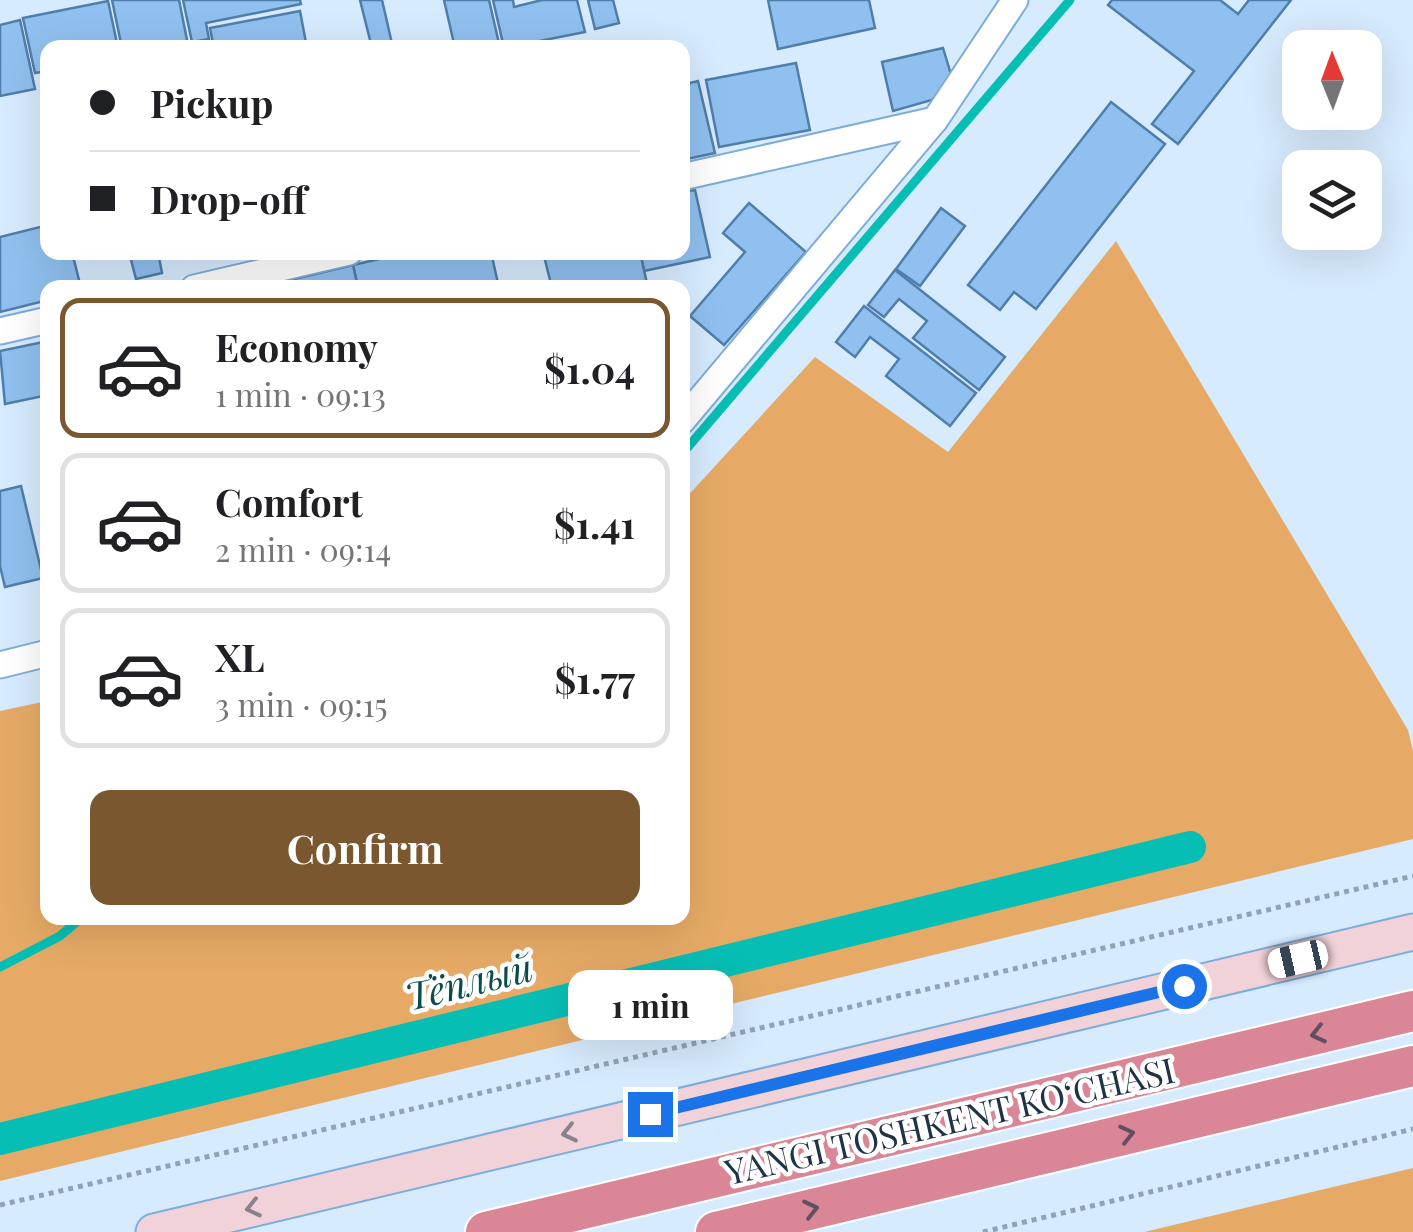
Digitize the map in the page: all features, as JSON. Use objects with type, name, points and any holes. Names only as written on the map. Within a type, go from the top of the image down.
[{"type":"highway","name":"YANGI TOSHKENT KO‘CHASI","points":[[486,1232],[1413,1012]]},
{"type":"highway","name":"YANGI TOSHKENT KO‘CHASI","points":[[716,1232],[1413,1066]]},
{"type":"main road","points":[[154,1232],[1413,932]]},
{"type":"street","points":[[690,411],[934,120],[1015,0]]},
{"type":"street","points":[[690,175],[934,120]]},
{"type":"street","points":[[228,280],[315,260]]},
{"type":"street","points":[[0,331],[40,322]]},
{"type":"street","points":[[0,664],[40,656]]},
{"type":"path","points":[[0,1206],[1413,876]]},
{"type":"path","points":[[983,1232],[1413,1129]]},
{"type":"shaded area","points":[[1116,241],[1408,730],[1413,751],[1413,839],[0,1181],[0,711],[40,702],[40,925],[690,925],[690,493],[815,357],[948,452]]},
{"type":"shaded area","points":[[1413,1168],[1413,1232],[1144,1232]]},
{"type":"building","points":[[112,0],[179,0],[187,40],[120,40]]},
{"type":"building","points":[[183,0],[300,0],[301,4],[206,23],[209,39],[192,40]]},
{"type":"building","points":[[360,0],[382,0],[391,40],[370,40]]},
{"type":"building","points":[[444,0],[489,0],[498,40],[453,40]]},
{"type":"building","points":[[493,0],[513,0],[514,7],[542,0],[577,0],[585,32],[544,40],[502,40]]},
{"type":"building","points":[[588,0],[613,0],[619,23],[595,29]]},
{"type":"building","points":[[768,0],[869,0],[875,28],[778,49]]},
{"type":"building","points":[[1112,0],[1220,0],[1238,14],[1249,0],[1291,0],[1178,144],[1152,124],[1194,71],[1108,5]]},
{"type":"building","points":[[108,1],[116,40],[40,40],[40,72],[35,73],[23,18]]},
{"type":"building","points":[[300,11],[305,40],[212,40],[210,28]]},
{"type":"building","points":[[20,20],[35,89],[0,96],[0,25]]},
{"type":"building","points":[[943,48],[953,81],[932,100],[893,111],[882,62]]},
{"type":"building","points":[[796,63],[810,130],[719,147],[706,80]]},
{"type":"building","points":[[698,81],[715,153],[690,158],[690,83]]},
{"type":"building","points":[[1111,102],[1165,144],[1036,309],[1014,292],[1000,310],[968,285]]},
{"type":"building","points":[[695,190],[710,257],[644,271],[642,260],[690,260],[690,191]]},
{"type":"building","points":[[749,203],[806,252],[724,345],[690,316],[745,252],[723,233]]},
{"type":"building","points":[[941,208],[965,226],[920,286],[896,269]]},
{"type":"building","points":[[40,227],[40,260],[74,260],[79,280],[40,280],[40,302],[0,312],[0,237]]},
{"type":"building","points":[[131,260],[160,260],[162,273],[136,279]]},
{"type":"building","points":[[375,260],[493,260],[497,280],[356,280],[353,265]]},
{"type":"building","points":[[545,260],[642,260],[646,280],[550,280]]},
{"type":"building","points":[[353,265],[356,280],[290,280]]},
{"type":"building","points":[[895,270],[1005,357],[979,390],[913,338],[927,321],[899,299],[884,317],[868,305]]},
{"type":"building","points":[[864,306],[976,393],[950,426],[886,376],[899,359],[870,337],[855,357],[836,342]]},
{"type":"building","points":[[40,343],[40,397],[5,404],[0,351]]},
{"type":"building","points":[[21,486],[40,579],[5,587],[0,566],[0,491]]},
{"type":"waterway","points":[[690,445],[1070,0]]},
{"type":"waterway","name":"Тёплый","points":[[0,1139],[1190,847]]},
{"type":"waterway","points":[[0,967],[60,936],[73,925]]},
{"type":"route","points":[[650,1114],[1184,986]]}]
